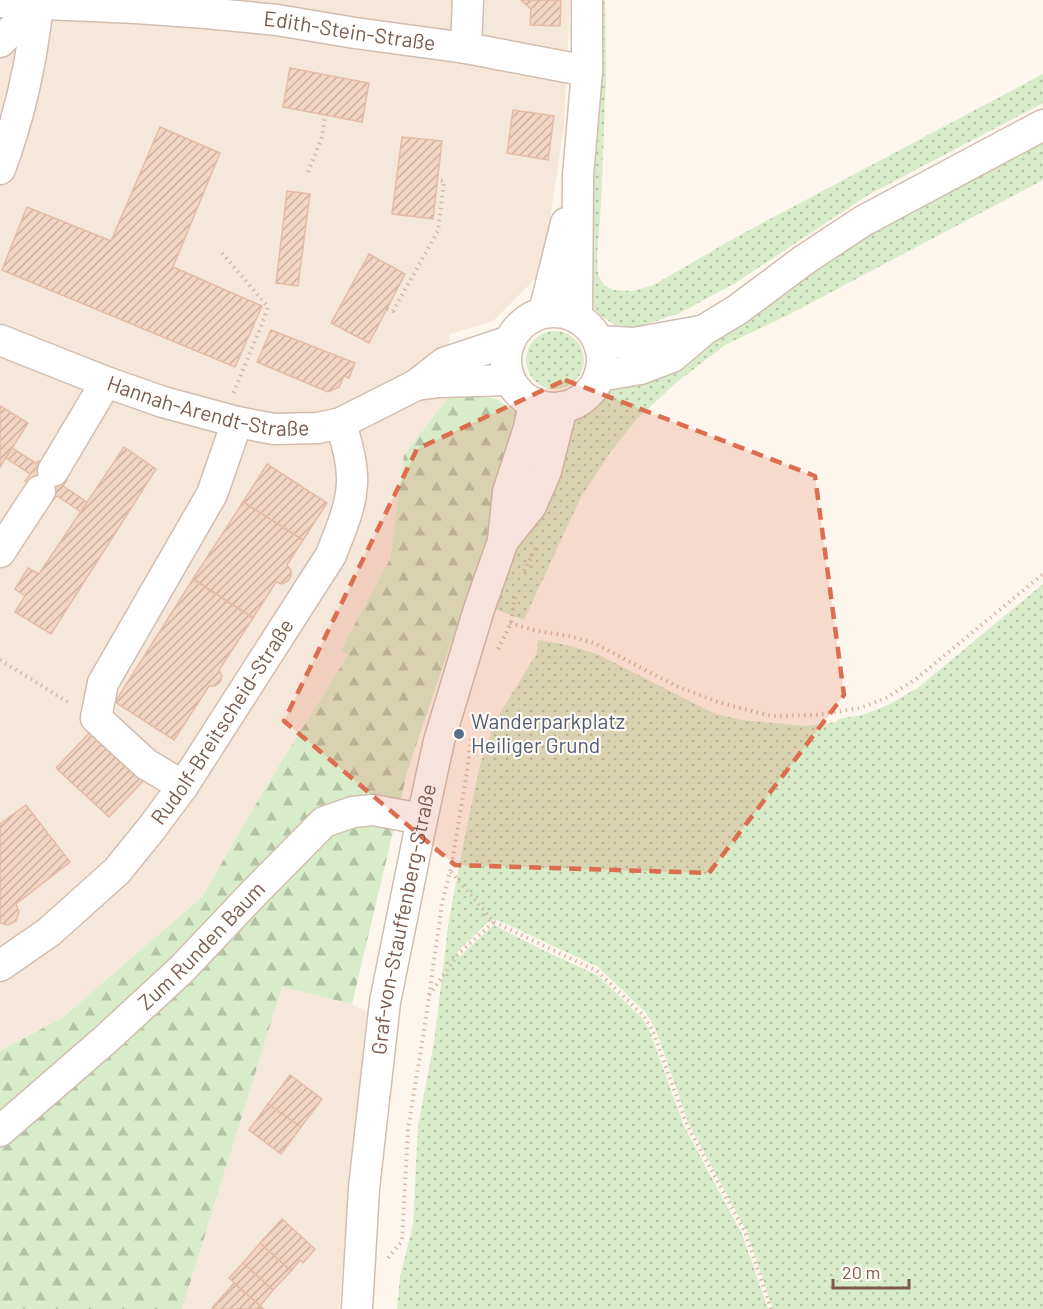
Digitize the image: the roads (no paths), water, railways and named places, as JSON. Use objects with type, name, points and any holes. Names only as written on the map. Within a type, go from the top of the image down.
[{"type":"street","points":[[466,48],[468,0]]},
{"type":"street","points":[[577,318],[578,176],[587,71],[588,0]]},
{"type":"street","name":"Edith-Stein-Straße","points":[[0,2],[136,4],[277,20],[466,48],[587,71]]},
{"type":"street","points":[[0,42],[38,4]]},
{"type":"street","points":[[0,169],[26,80],[34,43],[38,4]]},
{"type":"street","points":[[599,376],[640,369],[672,357],[704,330],[737,310],[863,220],[1043,125]]},
{"type":"street","points":[[544,312],[578,176]]},
{"type":"street","points":[[544,312],[561,312],[577,318],[590,327],[598,341],[601,353],[602,365],[593,387],[584,397],[574,403],[548,405],[524,398],[510,380],[506,361],[506,351],[518,328],[530,318],[544,312]]},
{"type":"street","points":[[598,341],[634,343],[704,330]]},
{"type":"street","name":"Hannah-Arendt-Straße","points":[[0,340],[163,402],[274,429],[318,428],[341,423],[416,385],[444,363],[510,341]]},
{"type":"street","name":"Hannah-Arendt-Straße","points":[[416,385],[510,380]]},
{"type":"street","points":[[0,552],[106,382]]},
{"type":"street","name":"Graf-von-Stauffenberg-Straße","points":[[357,1309],[364,1188],[385,1002],[422,819],[442,732],[479,609],[503,541],[508,492],[529,428],[548,405]]},
{"type":"street","points":[[183,786],[146,765],[96,718],[103,683],[212,494],[230,420]]},
{"type":"street","name":"Rudolf-Breitscheid-Straße","points":[[0,966],[49,932],[117,871],[151,829],[183,786],[331,555],[347,511],[352,481],[341,423]]},
{"type":"street","name":"Zum Runden Baum","points":[[0,1131],[181,970],[324,822],[353,812],[373,810],[422,819]]},
{"type":"place","name":"Wanderparkplatz Heiliger Grund","points":[[459,734]]}]
